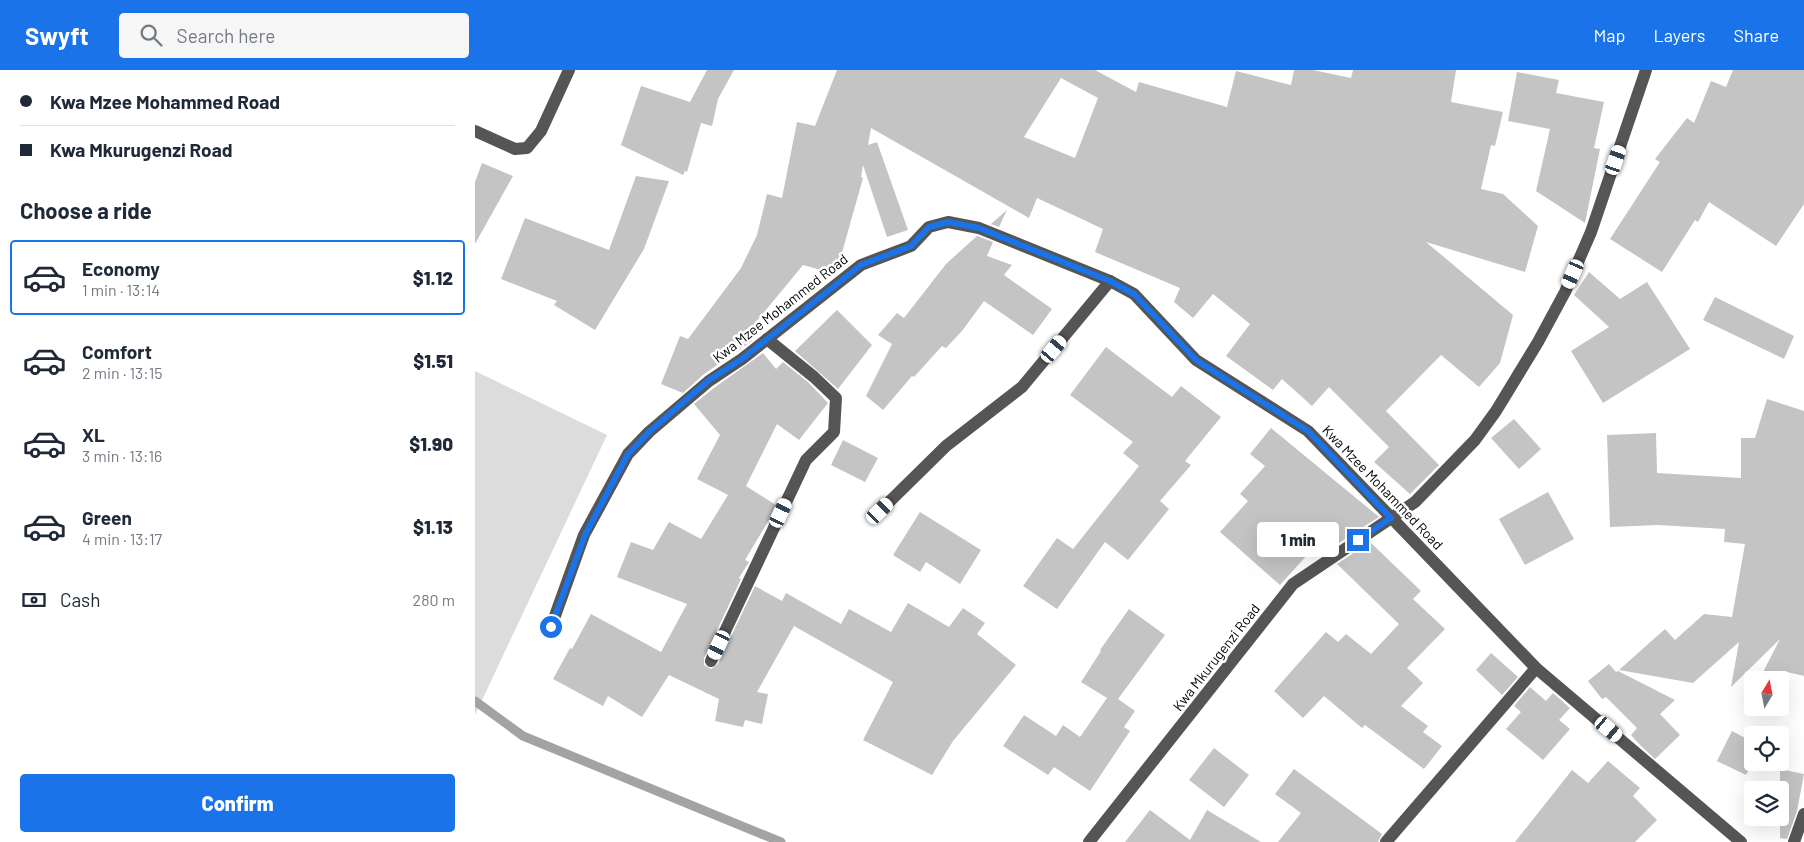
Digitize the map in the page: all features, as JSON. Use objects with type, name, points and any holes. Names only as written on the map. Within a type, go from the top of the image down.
[{"type":"street","points":[[475,132],[515,149],[527,148],[541,131],[569,70]]},
{"type":"street","name":"Kwa Mkurugenzi Road","points":[[1089,842],[1293,584],[1415,502],[1475,440],[1538,342],[1565,292],[1591,232],[1646,70]]},
{"type":"street","name":"Kwa Mzee Mohammed Road","points":[[551,627],[585,535],[628,454],[649,432],[709,380],[742,359],[861,265],[911,246],[929,227],[948,222],[979,228],[1110,281],[1134,294],[1196,360],[1308,431],[1536,668],[1741,842]]},
{"type":"street","points":[[880,511],[946,446],[1022,387],[1110,281]]},
{"type":"street","points":[[711,662],[806,460],[834,432],[836,398],[814,376],[767,339]]},
{"type":"street","points":[[1386,842],[1536,668]]},
{"type":"street","points":[[1794,842],[1804,814]]},
{"type":"shaded area","points":[[475,371],[607,435],[475,715]]},
{"type":"building","points":[[707,70],[734,70],[718,99],[712,126],[701,123],[687,172],[685,171],[683,175],[621,145],[641,86],[690,102]]},
{"type":"building","points":[[837,70],[1095,70],[1136,92],[1139,82],[1227,107],[1236,71],[1291,85],[1294,70],[1313,70],[1351,78],[1353,70],[1456,70],[1451,102],[1503,112],[1495,146],[1491,145],[1481,189],[1503,194],[1538,226],[1525,272],[1426,242],[1513,315],[1500,363],[1479,387],[1441,355],[1386,411],[1439,465],[1410,494],[1374,462],[1389,447],[1329,387],[1312,406],[1282,379],[1273,390],[1226,356],[1250,324],[1213,294],[1193,318],[1174,302],[1180,288],[1095,252],[1103,229],[1037,198],[1029,218],[871,128],[868,145],[877,142],[908,230],[887,237],[863,165],[861,177],[863,178],[836,274],[803,265],[746,334],[752,341],[704,374],[683,393],[661,384],[680,336],[688,339],[741,268],[757,235],[767,194],[782,198],[797,122],[815,126]],"holes":[[[1061,78],[1098,98],[1075,158],[1024,137]]]},
{"type":"building","points":[[1733,70],[1804,70],[1804,204],[1776,246],[1709,202],[1698,222],[1695,220],[1662,272],[1610,239],[1660,162],[1655,159],[1687,118],[1694,123],[1711,81],[1726,87]]},
{"type":"building","points":[[1517,72],[1559,80],[1556,93],[1604,102],[1594,148],[1600,149],[1585,223],[1536,191],[1550,129],[1508,121]]},
{"type":"building","points":[[482,163],[513,176],[475,244],[475,182]]},
{"type":"building","points":[[636,176],[669,181],[644,249],[595,330],[554,305],[557,301],[501,279],[525,218],[609,250]]},
{"type":"building","points":[[1007,210],[999,227],[991,224]]},
{"type":"building","points":[[977,236],[993,242],[987,256],[1012,265],[1004,275],[1052,309],[1033,335],[984,301],[962,331],[946,348],[942,346],[914,377],[912,376],[883,410],[866,396],[892,344],[878,335],[897,313],[904,318],[946,264]]},
{"type":"building","points":[[1589,272],[1620,299],[1647,282],[1690,349],[1603,403],[1571,351],[1609,327],[1574,295]]},
{"type":"building","points":[[1715,297],[1794,336],[1784,359],[1703,320]]},
{"type":"building","points":[[837,310],[872,345],[838,389],[795,351]]},
{"type":"building","points":[[1106,347],[1172,397],[1181,386],[1221,417],[1185,461],[1191,465],[1160,501],[1169,509],[1128,560],[1105,542],[1057,609],[1023,586],[1057,538],[1073,549],[1139,466],[1123,453],[1133,442],[1070,395]]},
{"type":"building","points":[[763,353],[776,369],[783,362],[809,383],[828,403],[799,440],[777,424],[746,486],[776,505],[745,560],[749,562],[739,578],[741,579],[704,658],[704,665],[711,669],[718,664],[755,586],[782,601],[786,593],[841,624],[849,609],[891,632],[908,603],[949,627],[963,608],[985,623],[977,634],[1016,665],[953,741],[932,775],[863,740],[893,682],[794,626],[757,692],[768,694],[762,724],[745,720],[743,727],[715,721],[719,699],[669,675],[642,717],[608,696],[603,706],[553,679],[591,614],[661,652],[687,604],[617,577],[631,542],[653,550],[669,522],[701,539],[728,495],[697,479],[720,435],[694,404]]},
{"type":"building","points":[[1767,399],[1804,411],[1804,676],[1789,671],[1764,671],[1780,639],[1747,671],[1744,671],[1744,674],[1731,687],[1739,642],[1693,683],[1619,670],[1665,629],[1675,640],[1704,614],[1732,617],[1745,544],[1724,542],[1725,529],[1658,525],[1610,527],[1607,435],[1656,433],[1657,473],[1741,478],[1741,438],[1755,438]]},
{"type":"building","points":[[1514,419],[1541,449],[1519,469],[1491,438]]},
{"type":"building","points":[[1271,428],[1379,517],[1325,552],[1317,544],[1280,585],[1220,532],[1248,501],[1240,494],[1265,466],[1250,454]]},
{"type":"building","points":[[843,440],[878,458],[865,482],[831,465]]},
{"type":"building","points":[[1548,492],[1574,539],[1525,565],[1499,519]]},
{"type":"building","points":[[920,512],[981,550],[960,584],[926,562],[920,572],[893,555]]},
{"type":"building","points":[[1370,542],[1421,591],[1413,599],[1445,629],[1407,668],[1423,683],[1401,706],[1428,726],[1423,732],[1442,746],[1424,769],[1365,725],[1362,728],[1324,696],[1303,718],[1274,691],[1326,632],[1338,642],[1346,634],[1371,654],[1399,624],[1337,564]]},
{"type":"building","points":[[1129,609],[1165,635],[1118,699],[1135,711],[1124,727],[1130,731],[1090,791],[1054,767],[1048,775],[1003,746],[1024,715],[1056,736],[1063,725],[1080,737],[1107,698],[1081,682],[1100,650]]},
{"type":"building","points":[[1491,653],[1518,677],[1502,695],[1476,670]]},
{"type":"building","points":[[1609,664],[1616,672],[1618,671],[1675,700],[1660,714],[1680,735],[1655,759],[1631,735],[1637,728],[1606,697],[1602,699],[1588,681]]},
{"type":"building","points":[[1530,687],[1546,701],[1553,693],[1570,708],[1559,720],[1570,729],[1543,760],[1506,729],[1521,712],[1514,706]]},
{"type":"building","points":[[1732,731],[1744,737],[1744,771],[1748,771],[1746,775],[1717,761]]},
{"type":"building","points":[[1214,748],[1249,775],[1224,807],[1189,780]]},
{"type":"building","points":[[1608,761],[1640,788],[1633,796],[1657,820],[1635,842],[1515,842],[1572,770],[1588,783]]},
{"type":"building","points":[[1294,769],[1382,834],[1378,842],[1278,842],[1301,813],[1275,794]]},
{"type":"building","points":[[1780,771],[1804,774],[1797,811],[1787,839],[1780,838],[1780,826],[1789,826],[1789,781],[1780,781]]},
{"type":"building","points":[[1150,810],[1190,840],[1207,810],[1261,842],[1125,842]]},
{"type":"waterway","points":[[475,701],[523,736],[781,842]]},
{"type":"route","points":[[551,627],[585,535],[628,454],[649,432],[709,380],[742,359],[794,316],[861,265],[911,246],[929,227],[948,222],[979,228],[1110,281],[1134,294],[1196,360],[1308,431],[1391,518],[1358,540]]}]
